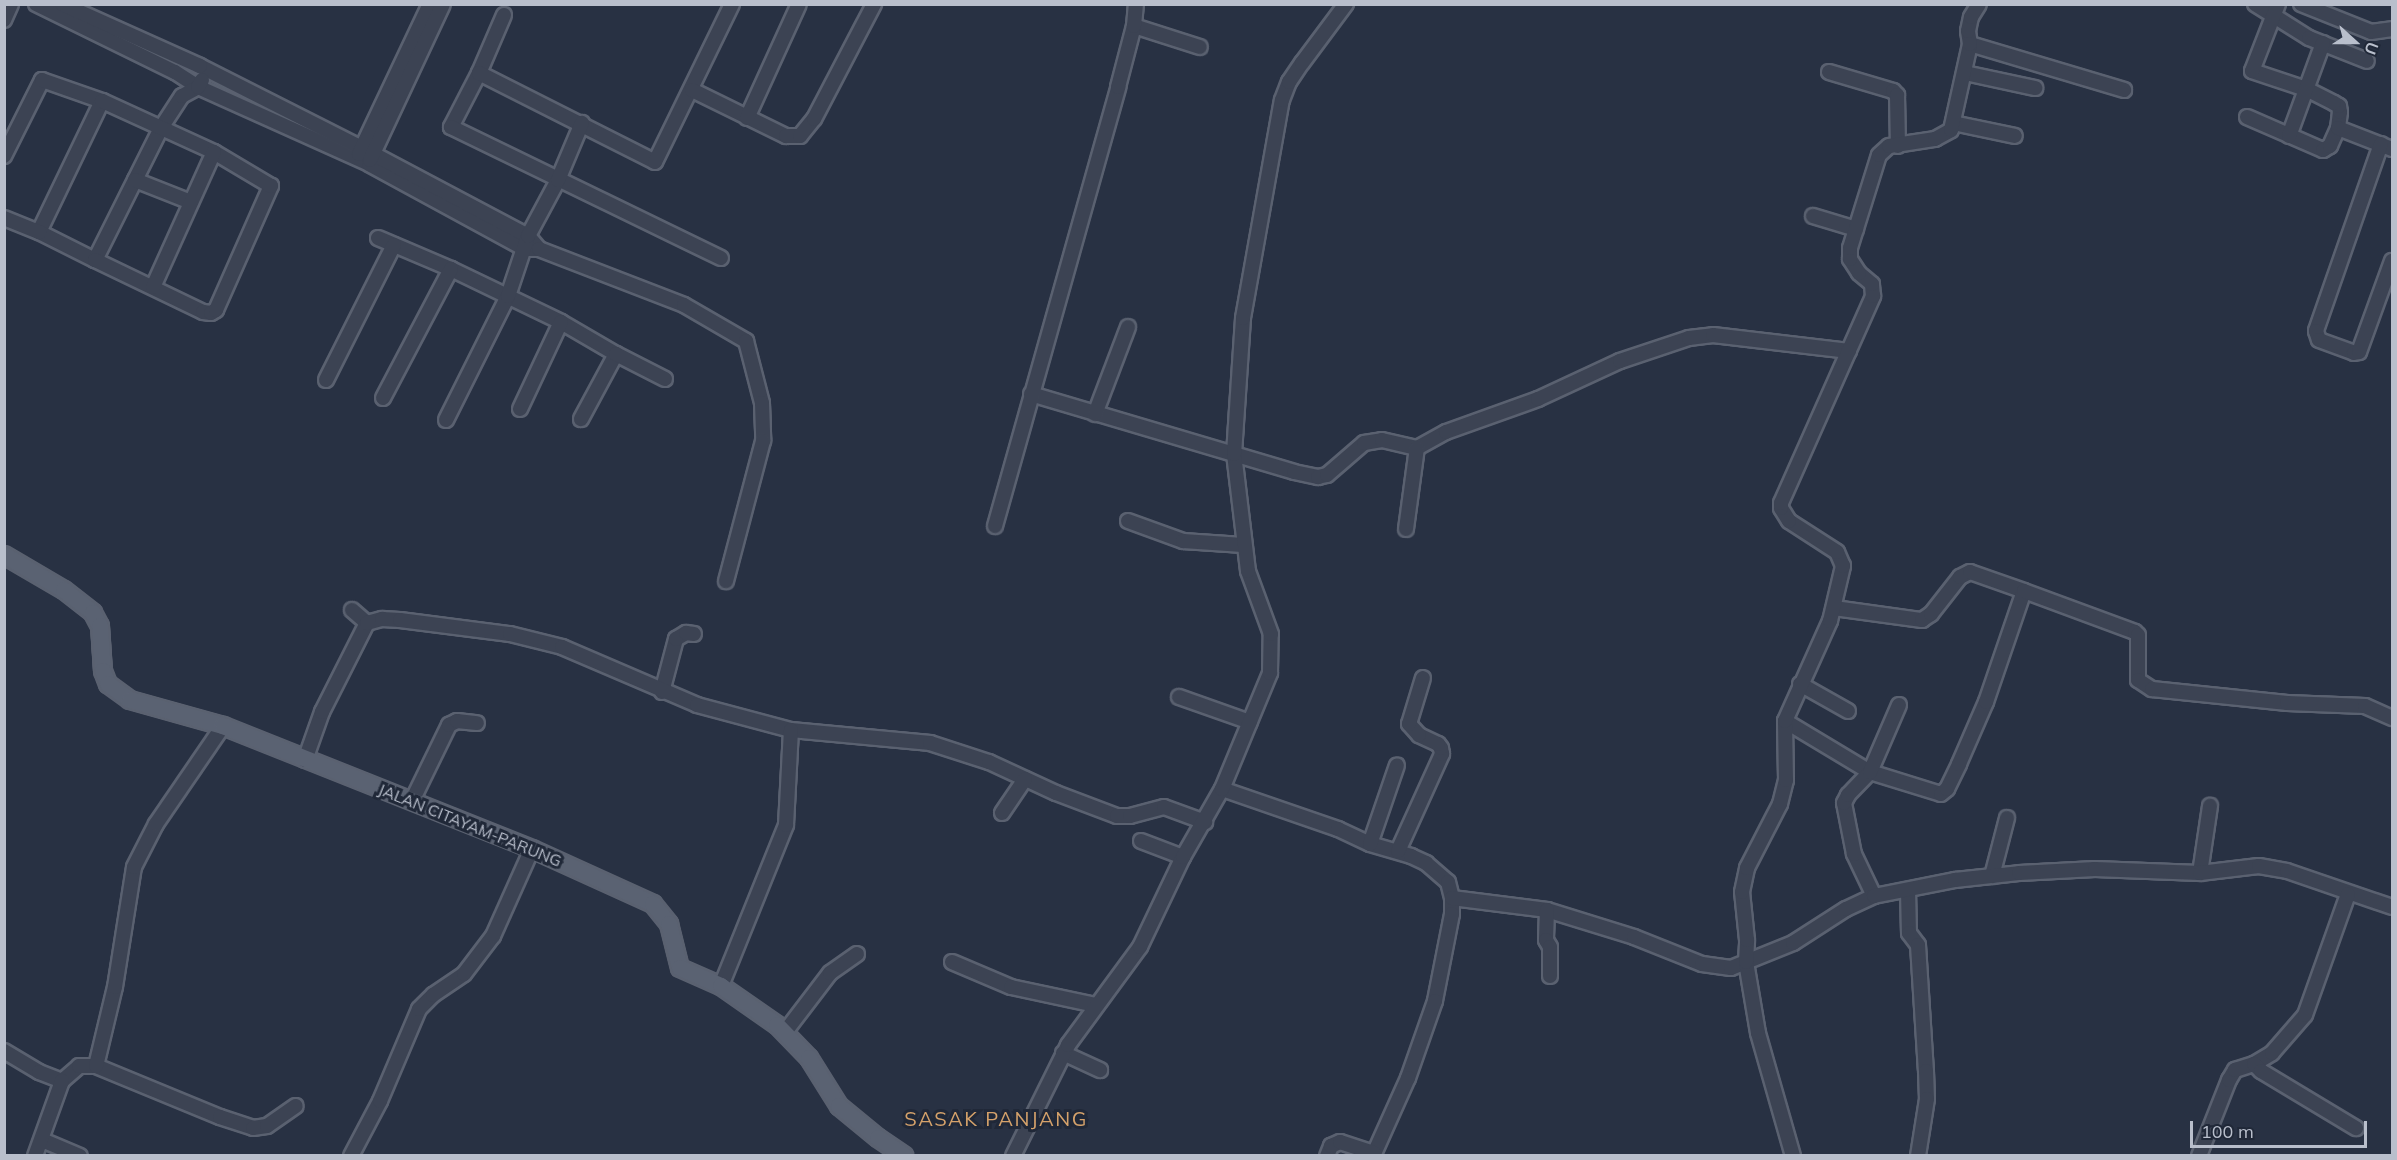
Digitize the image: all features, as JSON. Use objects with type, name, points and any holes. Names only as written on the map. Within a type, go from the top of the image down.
[{"type":"main road","name":"JALAN CITAYAM-PARUNG","points":[[4,555],[64,590],[93,614],[100,626],[103,671],[108,684],[116,691],[145,706],[224,726],[304,760],[532,849],[653,904],[669,924],[680,968],[721,986],[785,1032],[809,1058],[839,1106],[896,1153]]},
{"type":"street","points":[[4,20],[11,4]]},
{"type":"street","points":[[36,4],[175,72],[198,87],[365,156]]},
{"type":"street","points":[[62,4],[207,70],[531,244],[684,306],[746,341],[762,403],[763,441],[726,581]]},
{"type":"street","points":[[365,156],[430,4]]},
{"type":"street","points":[[365,156],[443,4]]},
{"type":"street","points":[[479,73],[582,123],[655,162],[732,4]]},
{"type":"street","points":[[747,118],[798,4]]},
{"type":"street","points":[[692,90],[747,118],[794,138],[805,132],[874,4]]},
{"type":"street","points":[[995,526],[1134,26],[1136,4]]},
{"type":"street","points":[[1013,1155],[1063,1053],[1140,947],[1183,856],[1205,822],[1222,789],[1270,673],[1273,646],[1271,634],[1248,571],[1243,545],[1234,454],[1243,318],[1275,124],[1289,82],[1346,4]]},
{"type":"street","points":[[1793,1155],[1762,1051],[1746,962],[1744,880],[1784,792],[1786,780],[1785,721],[1834,608],[1843,560],[1837,552],[1788,521],[1781,508],[1781,503],[1874,289],[1850,259],[1850,249],[1879,156],[1889,146],[1949,134],[1965,73],[1970,44],[1968,30],[1971,16],[1979,4]]},
{"type":"street","points":[[2255,4],[2275,11],[2323,43],[2367,61]]},
{"type":"street","points":[[2301,4],[2371,32],[2392,29]]},
{"type":"street","points":[[2247,117],[2324,150],[2330,146],[2338,128],[2339,106],[2306,89],[2252,71],[2275,11]]},
{"type":"street","points":[[504,15],[479,73],[451,127],[721,258]]},
{"type":"street","points":[[1134,26],[1200,47]]},
{"type":"street","points":[[2289,136],[2323,43]]},
{"type":"street","points":[[1970,44],[2124,90]]},
{"type":"street","points":[[181,58],[175,72],[182,96]]},
{"type":"street","points":[[95,260],[161,128],[182,96],[198,87],[207,70]]},
{"type":"street","points":[[1829,72],[1893,91],[1898,95],[1898,146]]},
{"type":"street","points":[[1965,73],[2035,88]]},
{"type":"street","points":[[4,156],[42,80],[102,101],[214,152],[268,182],[270,191],[216,310],[203,312],[39,232],[4,218]]},
{"type":"street","points":[[39,232],[102,101]]},
{"type":"street","points":[[446,420],[508,296],[582,123]]},
{"type":"street","points":[[1953,123],[2015,136]]},
{"type":"street","points":[[2338,128],[2386,146],[2316,331],[2319,340],[2354,353],[2359,352],[2392,261]]},
{"type":"street","points":[[153,286],[214,152]]},
{"type":"street","points":[[135,180],[191,202]]},
{"type":"street","points":[[1813,216],[1856,229]]},
{"type":"street","points":[[378,238],[451,268],[561,322],[665,379]]},
{"type":"street","points":[[326,380],[394,245]]},
{"type":"street","points":[[383,398],[451,268]]},
{"type":"street","points":[[520,409],[561,322]]},
{"type":"street","points":[[1095,414],[1128,327]]},
{"type":"street","points":[[1030,394],[1318,477],[1327,475],[1354,450],[1373,440],[1417,448],[1446,432],[1538,399],[1620,361],[1701,335],[1764,339],[1849,351]]},
{"type":"street","points":[[582,419],[616,354]]},
{"type":"street","points":[[1406,529],[1417,448]]},
{"type":"street","points":[[1128,521],[1183,541],[1243,545]]},
{"type":"street","points":[[1834,608],[1922,620],[1931,614],[1960,577],[1970,572],[2135,632],[2138,635],[2138,680],[2152,689],[2287,703],[2365,706],[2392,718]]},
{"type":"street","points":[[1785,721],[1870,772],[1941,794],[1947,789],[1996,675],[2024,591]]},
{"type":"street","points":[[352,610],[367,623]]},
{"type":"street","points":[[304,760],[322,712],[367,623],[382,619],[400,620],[510,634],[562,647],[662,692],[698,705],[791,730],[930,743],[980,759],[1117,816],[1130,816],[1164,807],[1205,822]]},
{"type":"street","points":[[662,692],[676,639],[686,633],[694,634]]},
{"type":"street","points":[[1398,851],[1442,754],[1442,748],[1438,744],[1419,735],[1409,724],[1423,678]]},
{"type":"street","points":[[1800,684],[1848,711]]},
{"type":"street","points":[[1179,697],[1250,722]]},
{"type":"street","points":[[1874,896],[1854,854],[1844,804],[1848,795],[1870,772],[1899,705]]},
{"type":"street","points":[[412,801],[449,725],[457,721],[477,723]]},
{"type":"street","points":[[96,1066],[115,987],[134,867],[152,831],[224,726]]},
{"type":"street","points":[[721,986],[786,825],[791,730]]},
{"type":"street","points":[[1370,844],[1397,765]]},
{"type":"street","points":[[1002,813],[1025,779]]},
{"type":"street","points":[[1222,789],[1338,829],[1370,844],[1398,851],[1426,863],[1444,877],[1452,898],[1452,914],[1439,980],[1425,1033],[1374,1154],[1340,1142],[1331,1146],[1327,1155]]},
{"type":"street","points":[[2200,873],[2210,806]]},
{"type":"street","points":[[1992,876],[2007,818]]},
{"type":"street","points":[[1141,841],[1183,856]]},
{"type":"street","points":[[351,1155],[380,1101],[419,1009],[433,995],[464,974],[493,936],[532,849]]},
{"type":"street","points":[[1452,898],[1546,910],[1634,937],[1702,964],[1731,968],[1793,943],[1846,909],[1874,896],[1992,876],[2095,869],[2200,873],[2259,866],[2273,868],[2392,908]]},
{"type":"street","points":[[1908,890],[1909,933],[1918,945],[1926,1071],[1927,1099],[1918,1155]]},
{"type":"street","points":[[2199,1155],[2235,1070],[2254,1064],[2272,1053],[2305,1015],[2348,894]]},
{"type":"street","points":[[1546,910],[1546,940],[1550,947],[1550,975]]},
{"type":"street","points":[[785,1032],[830,973],[857,954]]},
{"type":"street","points":[[952,962],[1011,987],[1096,1005]]},
{"type":"street","points":[[4,1050],[39,1072],[62,1081]]},
{"type":"street","points":[[1063,1053],[1100,1070]]},
{"type":"street","points":[[2254,1064],[2261,1071],[2356,1128]]},
{"type":"street","points":[[35,1155],[62,1081],[79,1066],[96,1066],[220,1118],[253,1128],[267,1126],[296,1106]]},
{"type":"street","points":[[42,1140],[80,1155]]},
{"type":"district","name":"SASAK PANJANG","points":[[996,1118]]}]
